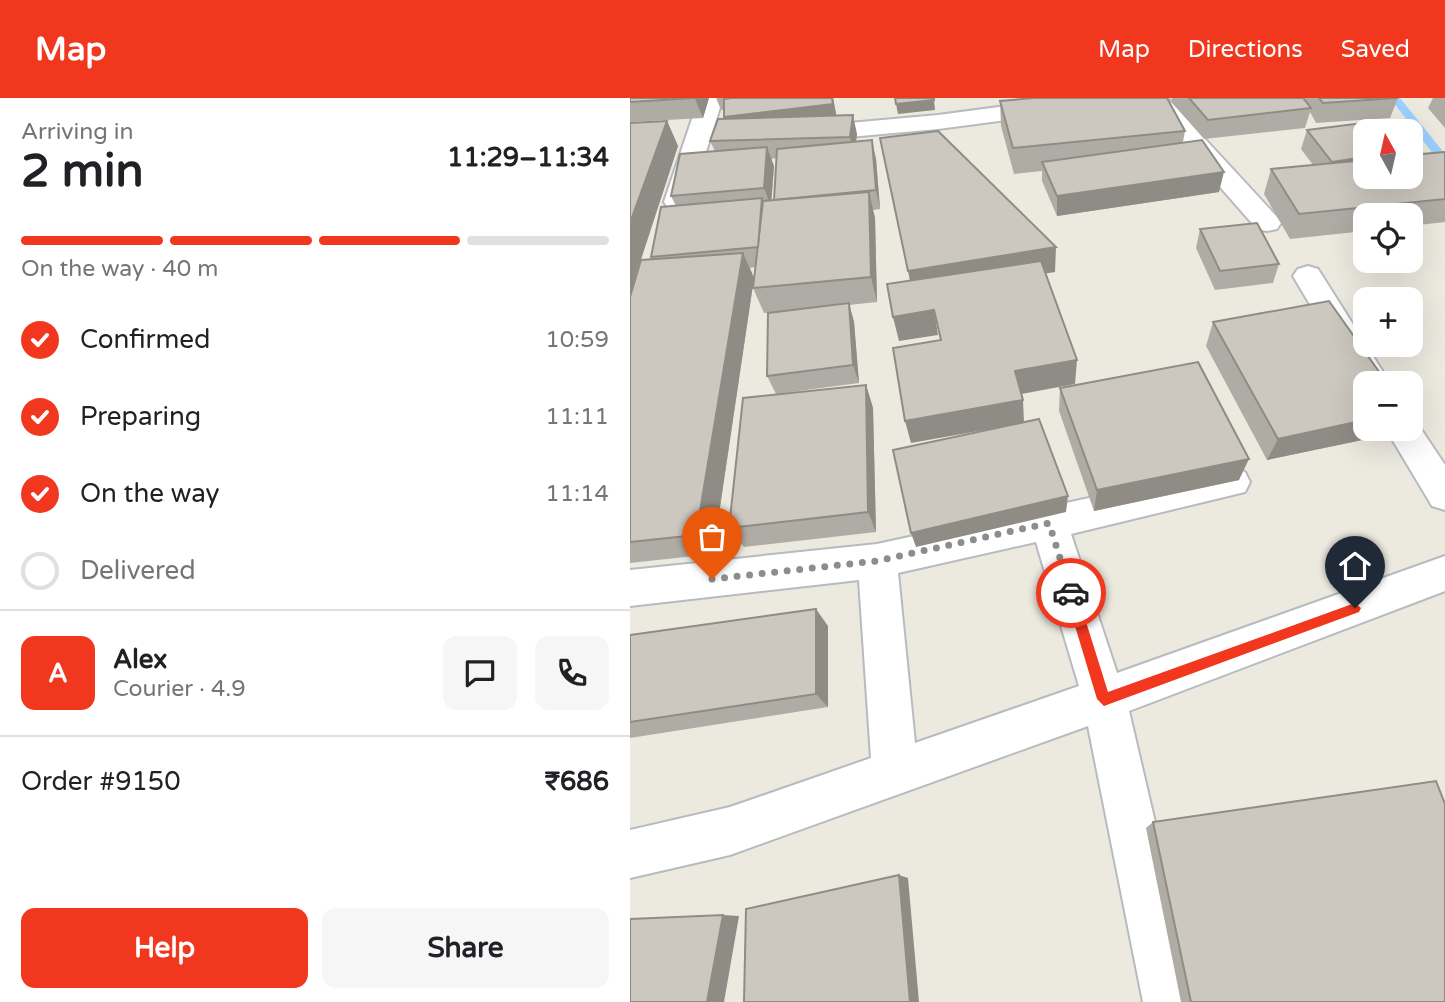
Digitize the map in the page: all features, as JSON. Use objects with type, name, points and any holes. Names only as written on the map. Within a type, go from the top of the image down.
[{"type":"street","points":[[669,226],[711,98]]},
{"type":"street","points":[[827,132],[938,122],[1119,98]]},
{"type":"street","points":[[1154,98],[1267,223]]},
{"type":"street","points":[[1308,276],[1367,371]]},
{"type":"street","points":[[1411,441],[1445,495]]},
{"type":"street","points":[[630,588],[877,561],[1232,482]]},
{"type":"street","points":[[1049,523],[1104,699],[1170,1002]]},
{"type":"street","points":[[877,561],[895,774]]},
{"type":"street","points":[[630,853],[730,831],[1104,699],[1445,573]]},
{"type":"building","points":[[630,98],[695,98],[630,102]]},
{"type":"building","points":[[832,98],[833,104],[724,117],[724,99]]},
{"type":"building","points":[[895,98],[934,98],[934,100],[896,104]]},
{"type":"building","points":[[1034,98],[1167,98],[1185,131],[1013,148],[1000,101]]},
{"type":"building","points":[[1189,98],[1303,98],[1311,108],[1208,120]]},
{"type":"building","points":[[1319,98],[1398,98],[1323,103]]},
{"type":"building","points":[[853,115],[850,137],[710,141],[718,119]]},
{"type":"building","points":[[667,121],[630,223],[630,123]]},
{"type":"building","points":[[1353,124],[1353,159],[1332,162],[1307,130]]},
{"type":"building","points":[[938,131],[1056,247],[908,271],[880,138]]},
{"type":"building","points":[[872,140],[876,190],[774,200],[777,149]]},
{"type":"building","points":[[1202,140],[1224,172],[1057,196],[1042,162]]},
{"type":"building","points":[[767,147],[764,188],[671,196],[680,154]]},
{"type":"building","points":[[1445,152],[1445,199],[1406,203],[1353,203],[1353,208],[1299,214],[1271,169],[1353,161],[1353,189],[1423,189],[1423,154]]},
{"type":"building","points":[[869,192],[871,277],[753,288],[763,201]]},
{"type":"building","points":[[762,198],[758,247],[651,257],[661,207]]},
{"type":"building","points":[[1257,223],[1279,264],[1220,271],[1200,229]]},
{"type":"building","points":[[743,253],[696,535],[630,542],[630,297],[641,260]]},
{"type":"building","points":[[1041,261],[1077,360],[1015,371],[1023,400],[905,421],[893,348],[941,340],[934,310],[893,317],[887,284]]},
{"type":"building","points":[[1329,301],[1353,335],[1353,357],[1369,357],[1379,371],[1353,371],[1353,423],[1278,439],[1213,322]]},
{"type":"building","points":[[849,303],[853,365],[767,376],[768,313]]},
{"type":"building","points":[[1198,362],[1249,459],[1097,490],[1060,388]]},
{"type":"building","points":[[866,385],[868,512],[729,528],[743,398]]},
{"type":"building","points":[[1039,419],[1068,496],[911,533],[893,450]]},
{"type":"building","points":[[816,609],[816,694],[630,722],[630,635]]},
{"type":"building","points":[[1436,781],[1445,804],[1445,1002],[1191,1002],[1153,822]]},
{"type":"building","points":[[899,875],[910,1002],[744,1002],[746,909]]},
{"type":"building","points":[[723,915],[707,1002],[630,1002],[630,919]]},
{"type":"waterway","points":[[1395,98],[1445,162]]},
{"type":"way so far","points":[[712,579],[877,561],[1049,523],[1071,593]]},
{"type":"route","points":[[1071,593],[1104,699],[1355,608]]}]
